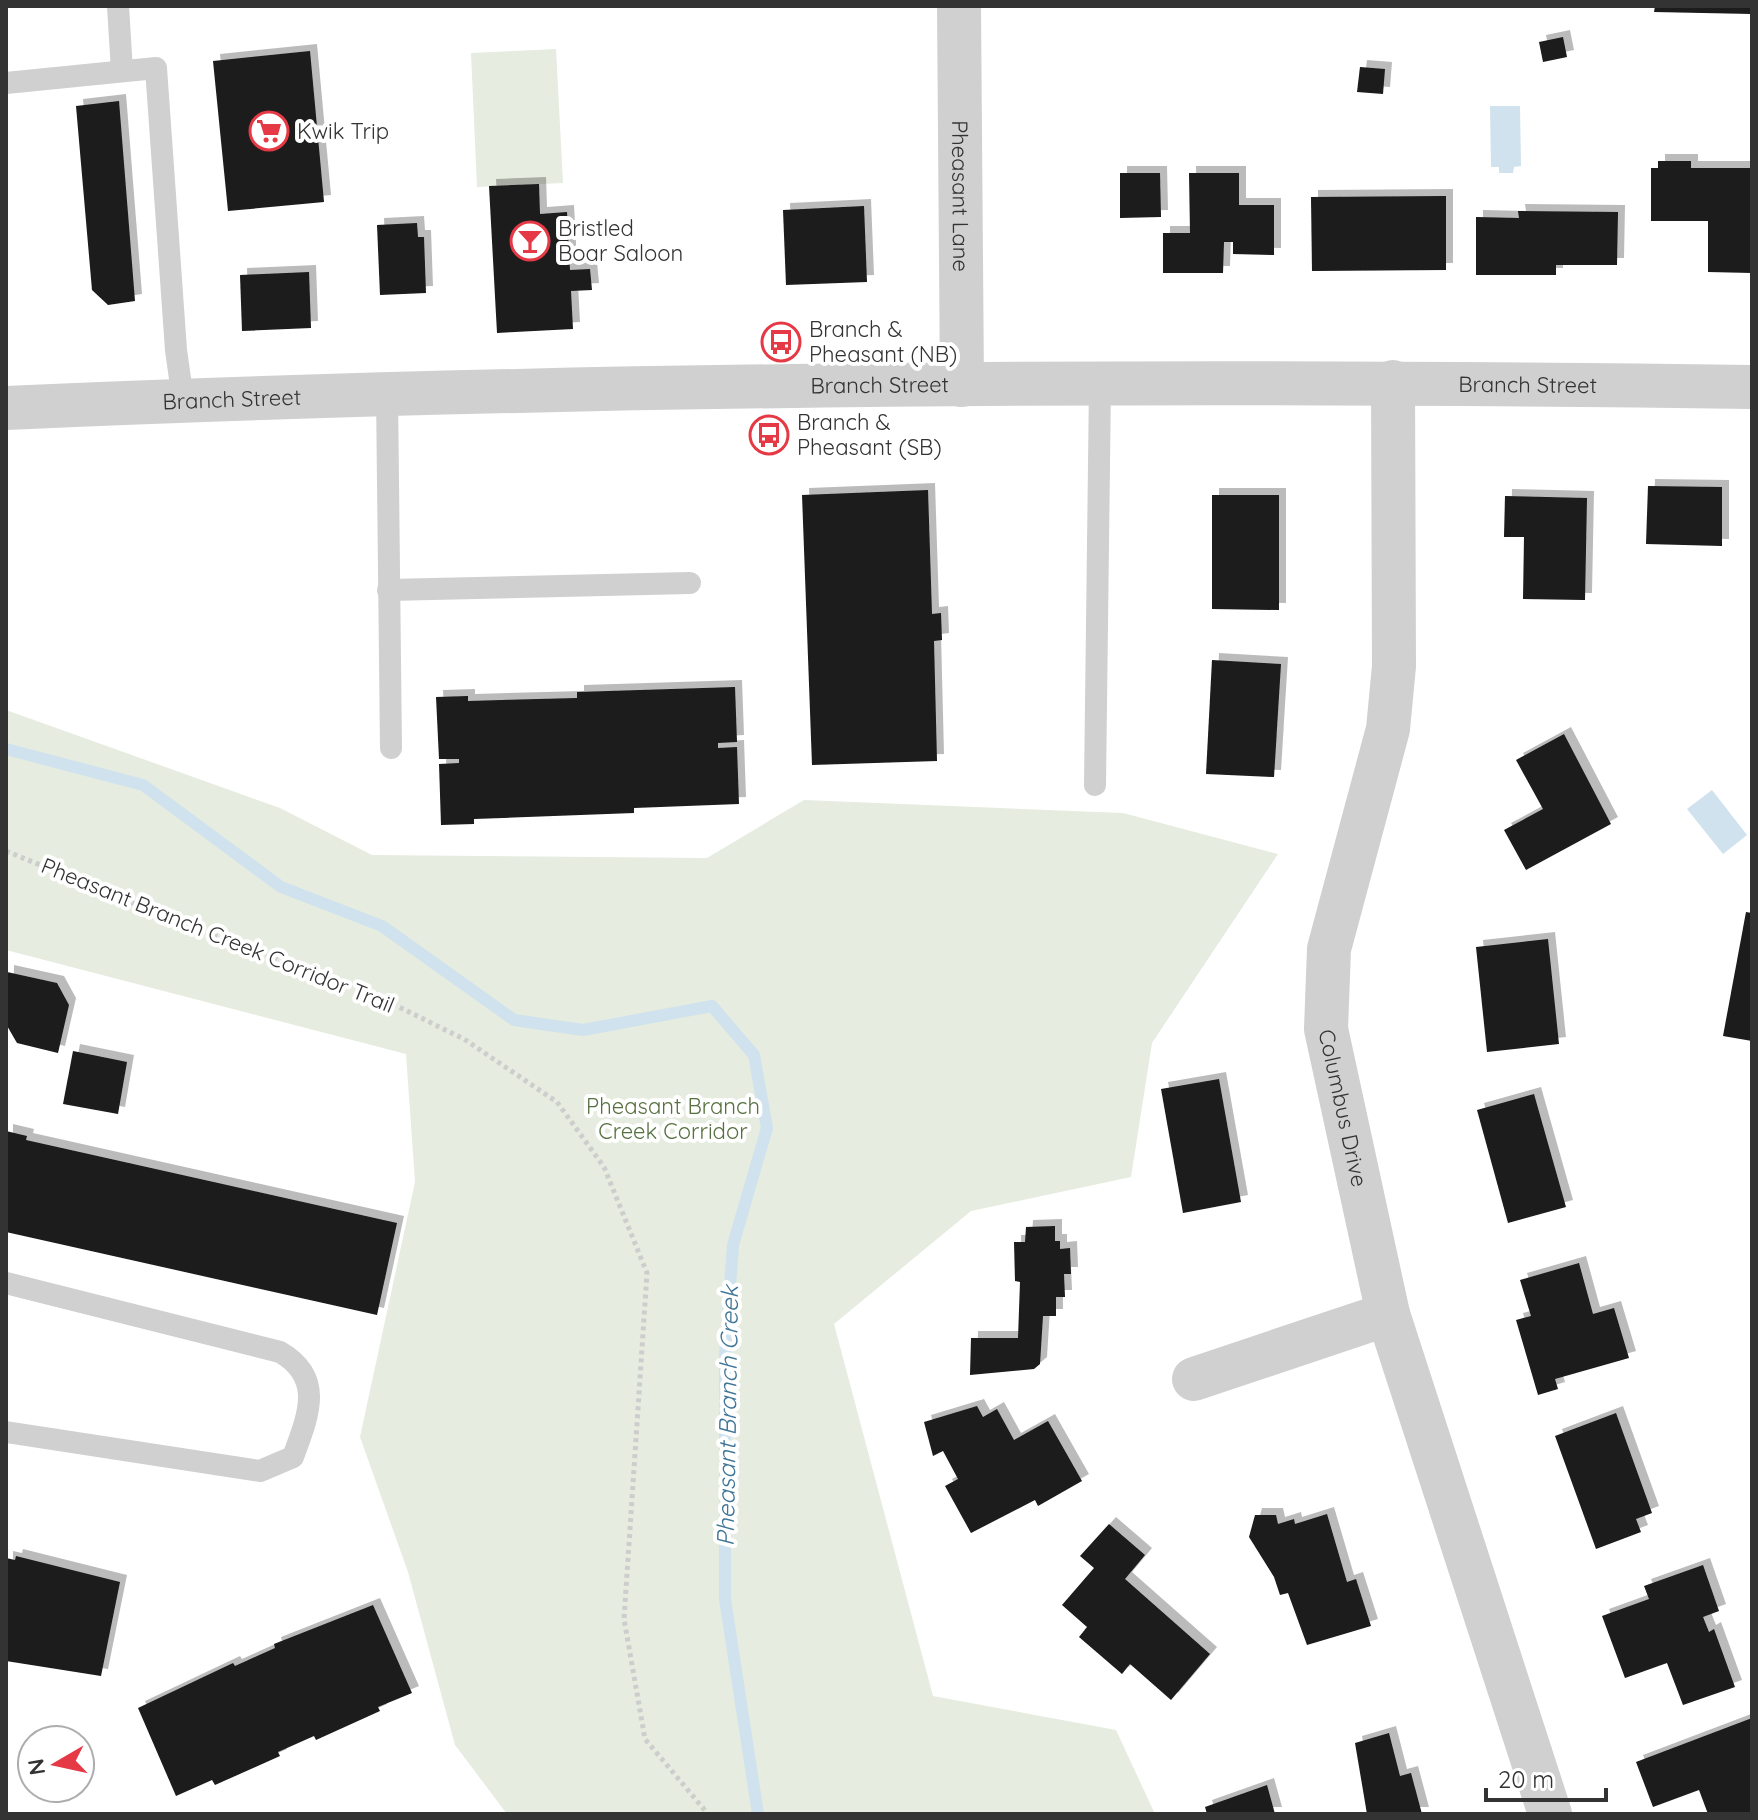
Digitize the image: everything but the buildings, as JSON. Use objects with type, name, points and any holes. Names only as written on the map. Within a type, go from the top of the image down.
[{"type":"street","name":"Pheasant Lane","points":[[959,6],[962,385]]},
{"type":"street","name":"Branch Street","points":[[6,408],[387,392],[962,385],[1393,382],[1752,387]]},
{"type":"street","name":"Columbus Drive","points":[[1393,382],[1394,666],[1388,729],[1329,949],[1324,1004],[1326,1029],[1388,1314],[1550,1814]]},
{"type":"street","points":[[1194,1379],[1388,1314]]},
{"type":"lane","points":[[118,6],[122,71]]},
{"type":"lane","points":[[6,83],[156,68],[176,350],[183,400]]},
{"type":"lane","points":[[1095,785],[1100,384]]},
{"type":"lane","points":[[387,392],[391,748]]},
{"type":"lane","points":[[388,590],[690,583]]},
{"type":"lane","points":[[6,1283],[280,1352],[298,1363],[309,1384],[306,1421],[293,1457],[260,1471],[6,1432]]},
{"type":"path","name":"Pheasant Branch Creek Corridor Trail","points":[[6,851],[201,931],[362,989],[464,1039],[557,1102],[573,1123],[604,1167],[647,1273],[624,1619],[645,1739],[708,1814]]},
{"type":"green space","points":[[556,49],[563,183],[477,187],[471,53]]},
{"type":"green space","name":"Pheasant Branch Creek Corridor","points":[[6,710],[280,808],[372,855],[707,858],[804,800],[1123,813],[1278,854],[1152,1043],[1131,1177],[971,1211],[834,1324],[933,1696],[1116,1730],[1155,1814],[507,1814],[455,1745],[408,1572],[360,1437],[415,1182],[406,1054],[6,950]]},
{"type":"water","points":[[1490,106],[1520,106],[1521,166],[1514,167],[1513,173],[1499,173],[1499,167],[1491,167]]},
{"type":"water","points":[[1712,790],[1747,835],[1723,854],[1687,809]]},
{"type":"waterway","name":"Pheasant Branch Creek","points":[[6,749],[143,785],[281,887],[382,926],[514,1020],[583,1030],[712,1006],[754,1055],[767,1128],[733,1245],[725,1354],[725,1599],[758,1814]]},
{"type":"place","name":"Kwik Trip","points":[[269,131]]},
{"type":"place","name":"Bristled Boar Saloon","points":[[530,241]]},
{"type":"place","name":"Branch & Pheasant (NB)","points":[[781,342]]},
{"type":"place","name":"Branch & Pheasant (SB)","points":[[769,435]]}]
